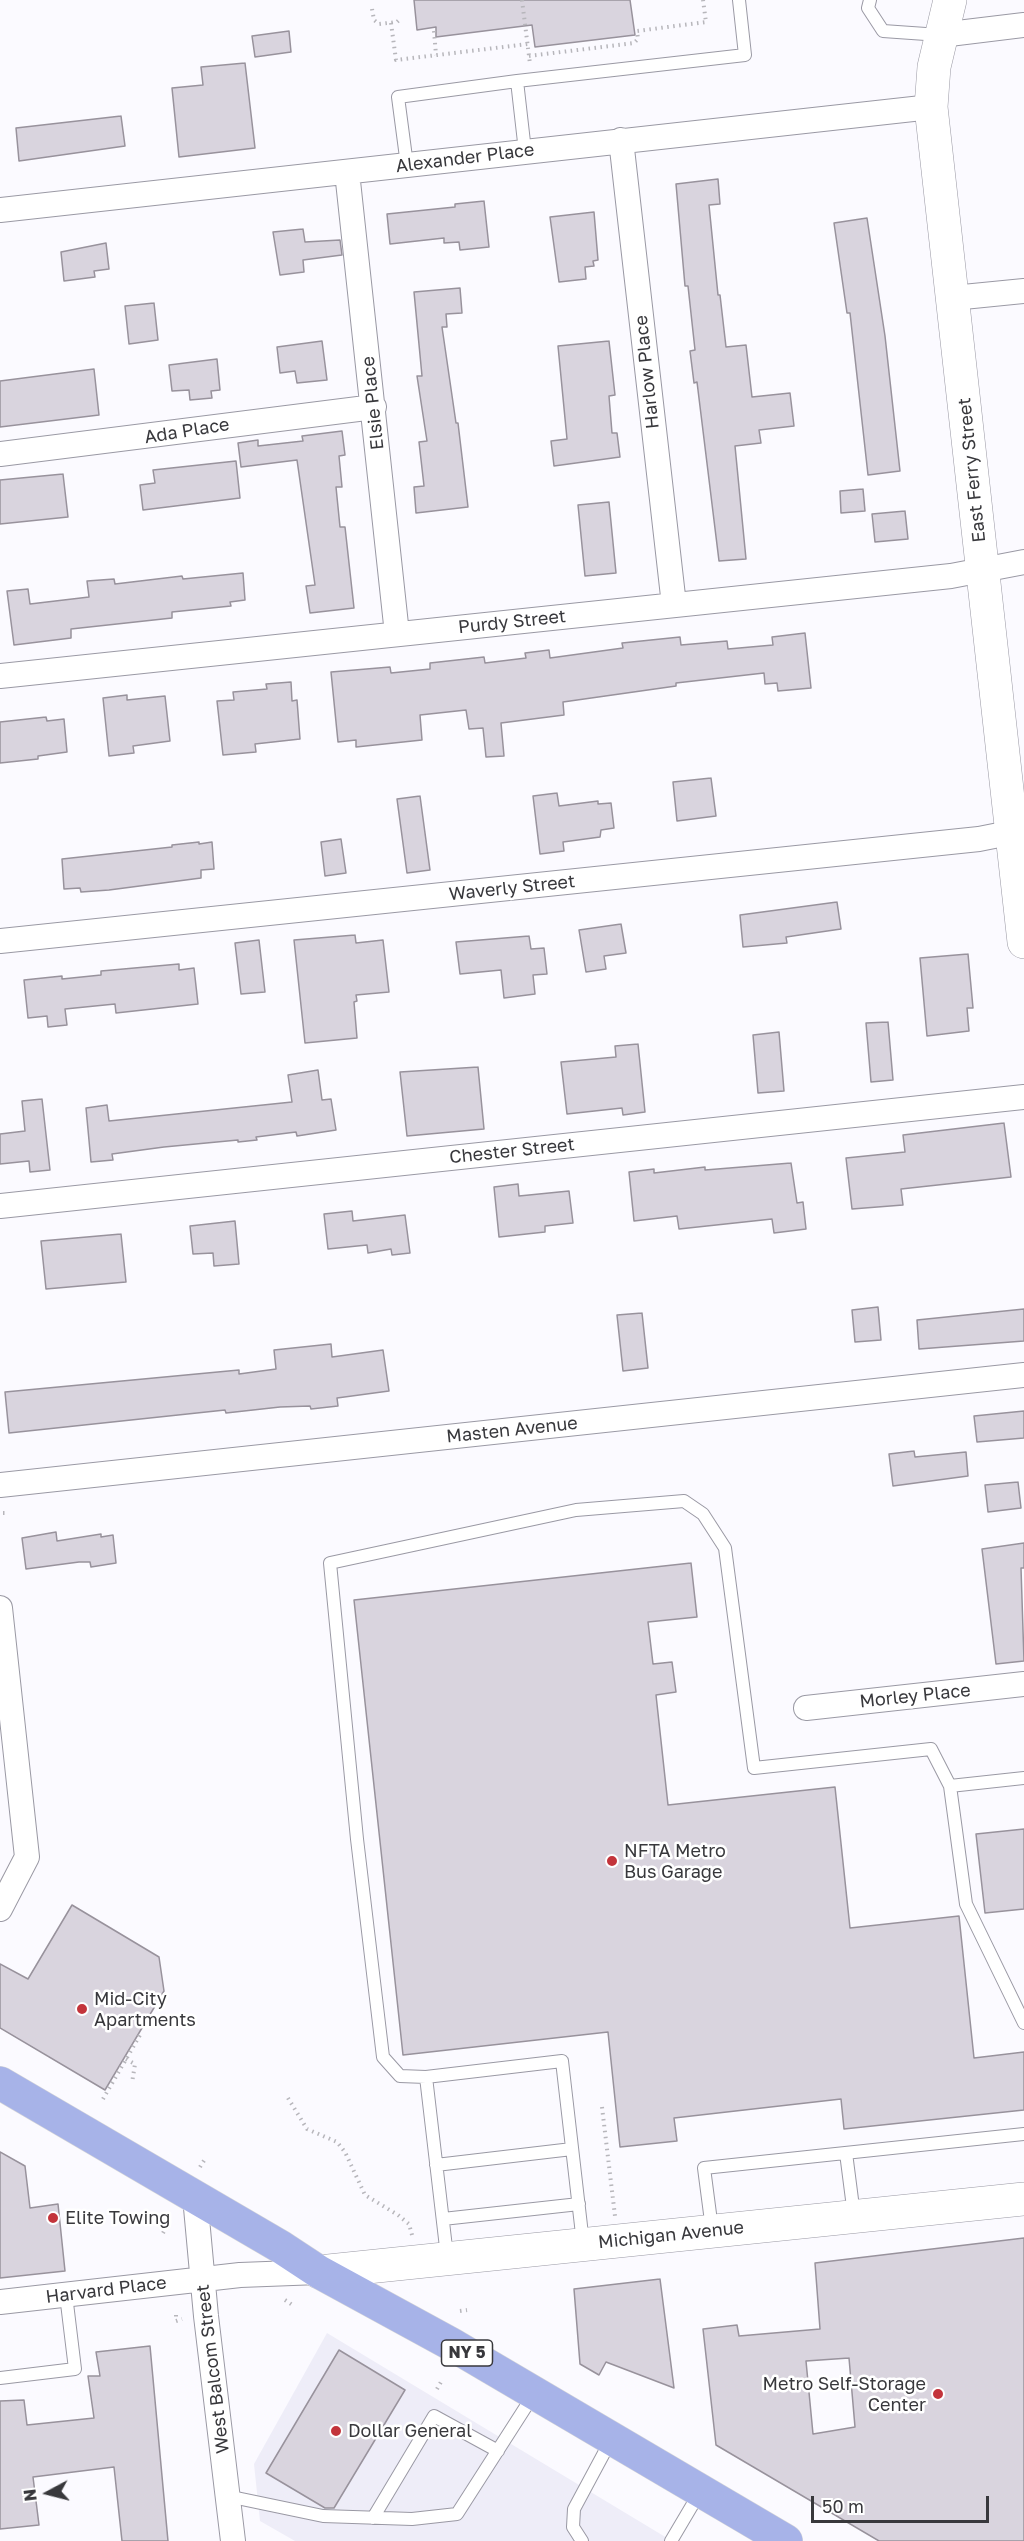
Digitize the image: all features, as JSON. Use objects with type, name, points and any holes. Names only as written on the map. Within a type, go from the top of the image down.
[{"type":"main road","name":"NY 5","points":[[0,2083],[197,2182],[281,2247],[319,2272],[535,2393],[786,2541]]},
{"type":"street","name":"East Ferry Street","points":[[950,0],[934,67],[931,107],[982,569],[1018,831],[1024,942]]},
{"type":"street","points":[[941,35],[1024,25]]},
{"type":"street","name":"Alexander Place","points":[[0,210],[931,107]]},
{"type":"street","name":"Harlow Place","points":[[621,140],[674,605]]},
{"type":"street","name":"Elsie Place","points":[[347,172],[398,634]]},
{"type":"street","points":[[952,298],[1024,291]]},
{"type":"street","name":"Ada Place","points":[[0,454],[374,407]]},
{"type":"street","name":"Purdy Street","points":[[0,676],[951,576],[1024,562]]},
{"type":"street","name":"Waverly Street","points":[[0,941],[979,839],[1018,831]]},
{"type":"street","name":"Chester Street","points":[[0,1206],[1024,1097]]},
{"type":"street","name":"Masten Avenue","points":[[0,1485],[1024,1375]]},
{"type":"street","points":[[0,1608],[27,1857],[0,1909]]},
{"type":"street","name":"Morley Place","points":[[806,1708],[1024,1684]]},
{"type":"street","name":"West Balcom Street","points":[[197,2182],[202,2279],[233,2541]]},
{"type":"street","name":"Michigan Avenue","points":[[319,2272],[1024,2199]]},
{"type":"street","name":"Harvard Place","points":[[0,2302],[202,2279],[319,2272]]},
{"type":"lane","points":[[407,165],[398,97],[745,55],[739,0]]},
{"type":"lane","points":[[870,0],[868,8],[883,32],[941,35]]},
{"type":"lane","points":[[517,81],[525,151]]},
{"type":"lane","points":[[583,2245],[562,2061],[426,2077],[400,2076],[383,2057],[357,1839],[330,1563],[576,1510],[684,1501],[704,1514],[725,1548],[754,1768],[931,1749],[950,1786],[966,1904],[1024,2023]]},
{"type":"lane","points":[[950,1786],[1024,1778]]},
{"type":"lane","points":[[426,2077],[448,2258]]},
{"type":"lane","points":[[713,2231],[704,2168],[1024,2134]]},
{"type":"lane","points":[[436,2165],[572,2149]]},
{"type":"lane","points":[[846,2153],[855,2217]]},
{"type":"lane","points":[[443,2219],[579,2204]]},
{"type":"lane","points":[[0,2378],[75,2369],[66,2295]]},
{"type":"lane","points":[[227,2496],[323,2516],[412,2519],[458,2514],[535,2393]]},
{"type":"lane","points":[[374,2518],[434,2416],[498,2451]]},
{"type":"lane","points":[[582,2541],[573,2527],[573,2509],[613,2438]]},
{"type":"lane","points":[[671,2541],[701,2491]]},
{"type":"path","points":[[522,0],[530,63]]},
{"type":"path","points":[[529,56],[634,43],[638,39],[637,32],[706,22],[703,0]]},
{"type":"path","points":[[372,9],[376,22],[391,23],[401,21],[401,18]]},
{"type":"path","points":[[391,23],[396,60],[528,44]]},
{"type":"path","points":[[434,31],[436,55]]},
{"type":"path","points":[[586,42],[586,49]]},
{"type":"path","points":[[103,2099],[140,2035]]},
{"type":"path","points":[[126,2059],[135,2064],[132,2083]]},
{"type":"path","points":[[288,2098],[307,2129],[337,2142],[345,2151],[365,2195],[409,2224],[414,2238]]},
{"type":"path","points":[[602,2107],[615,2216]]},
{"type":"path","points":[[197,2182],[205,2158]]},
{"type":"path","points":[[163,2233],[167,2226]]},
{"type":"path","points":[[285,2300],[294,2306]]},
{"type":"path","points":[[460,2311],[467,2310]]},
{"type":"path","points":[[176,2315],[176,2321],[182,2319]]},
{"type":"path","points":[[436,2389],[441,2382]]},
{"type":"shaded area","points":[[327,2333],[672,2541],[295,2541],[260,2521],[254,2464]]},
{"type":"building","points":[[414,0],[630,0],[635,35],[535,47],[532,25],[436,37],[436,27],[417,30]]},
{"type":"building","points":[[289,31],[291,52],[255,57],[252,36]]},
{"type":"building","points":[[245,63],[255,148],[179,157],[172,88],[203,85],[201,67]]},
{"type":"building","points":[[121,116],[125,146],[19,161],[16,128]]},
{"type":"building","points":[[718,179],[720,204],[709,205],[726,347],[746,345],[752,397],[790,393],[794,426],[759,430],[761,443],[735,446],[746,559],[719,561],[697,382],[694,383],[690,351],[695,350],[688,286],[685,286],[676,184]]},
{"type":"building","points":[[484,201],[489,247],[460,250],[459,242],[444,243],[444,238],[390,244],[387,214],[455,207],[455,204]]},
{"type":"building","points":[[594,212],[598,260],[593,261],[594,266],[585,267],[586,279],[559,282],[550,217]]},
{"type":"building","points":[[867,218],[885,336],[900,471],[868,475],[850,313],[847,313],[834,223]]},
{"type":"building","points":[[303,229],[305,242],[340,240],[342,255],[303,260],[304,272],[280,275],[273,232]]},
{"type":"building","points":[[106,243],[109,269],[94,271],[95,277],[64,281],[61,252]]},
{"type":"building","points":[[460,288],[462,313],[446,314],[447,327],[442,327],[456,423],[458,423],[468,507],[416,513],[414,487],[424,486],[419,442],[427,441],[417,376],[422,376],[414,292]]},
{"type":"building","points":[[154,303],[158,340],[129,344],[125,306]]},
{"type":"building","points":[[322,341],[327,380],[297,383],[295,371],[280,373],[277,347]]},
{"type":"building","points":[[609,341],[615,395],[609,396],[612,433],[617,433],[620,457],[554,466],[551,441],[567,439],[558,346]]},
{"type":"building","points":[[217,359],[220,390],[211,391],[212,398],[190,400],[189,390],[172,391],[169,365]]},
{"type":"building","points":[[94,369],[99,415],[0,427],[0,381]]},
{"type":"building","points":[[342,431],[345,455],[339,456],[342,487],[336,487],[340,527],[345,527],[354,608],[310,613],[306,586],[315,585],[297,460],[241,467],[238,443],[258,440],[258,446],[303,441],[302,436]]},
{"type":"building","points":[[236,461],[240,498],[143,510],[140,485],[155,483],[153,470]]},
{"type":"building","points":[[63,474],[68,517],[0,524],[0,480]]},
{"type":"building","points":[[863,489],[865,511],[841,513],[840,491]]},
{"type":"building","points":[[609,502],[616,573],[585,576],[578,505]]},
{"type":"building","points":[[905,511],[908,539],[875,542],[872,514]]},
{"type":"building","points":[[243,573],[245,600],[230,602],[231,606],[172,612],[172,618],[71,629],[71,638],[14,645],[7,591],[28,589],[30,604],[89,597],[87,581],[114,579],[115,584],[182,576],[183,579]]},
{"type":"building","points":[[805,633],[811,688],[778,691],[777,683],[765,684],[764,673],[676,683],[676,686],[563,702],[564,715],[501,723],[504,756],[486,757],[483,728],[469,729],[466,710],[420,715],[422,740],[356,747],[356,740],[338,742],[331,672],[390,667],[391,673],[430,669],[430,663],[484,657],[485,663],[526,658],[525,653],[549,650],[550,658],[623,648],[622,643],[680,637],[681,645],[727,641],[728,649],[773,645],[772,637]]},
{"type":"building","points":[[291,682],[292,701],[297,700],[300,739],[255,744],[256,752],[223,755],[217,701],[234,700],[233,692],[267,689],[266,684]]},
{"type":"building","points":[[127,695],[127,700],[165,696],[170,741],[133,746],[134,753],[109,756],[103,698]]},
{"type":"building","points":[[46,717],[47,721],[64,719],[67,752],[38,756],[38,759],[0,763],[0,722]]},
{"type":"building","points":[[711,778],[716,816],[677,821],[673,782]]},
{"type":"building","points":[[557,793],[559,806],[598,801],[598,804],[611,803],[614,828],[601,830],[600,837],[563,842],[564,851],[540,854],[533,796]]},
{"type":"building","points":[[420,796],[430,870],[407,873],[397,799]]},
{"type":"building","points":[[341,839],[346,873],[325,876],[321,842]]},
{"type":"building","points":[[199,842],[199,844],[212,842],[214,869],[201,870],[201,878],[109,890],[81,892],[80,888],[64,889],[62,859]]},
{"type":"building","points":[[837,902],[841,929],[786,937],[787,943],[743,947],[740,915]]},
{"type":"building","points":[[621,924],[626,953],[604,956],[606,969],[586,972],[579,930]]},
{"type":"building","points":[[355,935],[356,943],[383,940],[389,992],[356,995],[357,1001],[354,1002],[357,1038],[305,1043],[294,940]]},
{"type":"building","points":[[529,936],[531,949],[544,948],[547,974],[533,975],[535,994],[504,998],[501,970],[460,974],[456,942]]},
{"type":"building","points":[[259,940],[265,992],[241,994],[235,943]]},
{"type":"building","points":[[968,954],[973,1008],[967,1008],[969,1031],[927,1036],[920,958]]},
{"type":"building","points":[[179,964],[179,970],[194,968],[198,1004],[116,1013],[115,1004],[65,1009],[67,1025],[48,1027],[47,1016],[28,1018],[24,980],[101,975],[101,971]]},
{"type":"building","points":[[888,1022],[893,1080],[871,1082],[866,1023]]},
{"type":"building","points":[[779,1032],[784,1091],[758,1093],[753,1035]]},
{"type":"building","points":[[638,1044],[645,1112],[623,1115],[622,1108],[567,1114],[561,1062],[616,1057],[615,1046]]},
{"type":"building","points":[[478,1067],[484,1129],[407,1136],[400,1072]]},
{"type":"building","points":[[318,1070],[322,1100],[331,1099],[336,1130],[297,1136],[296,1132],[256,1137],[257,1140],[238,1142],[238,1140],[164,1147],[112,1154],[113,1160],[91,1162],[86,1108],[107,1105],[109,1121],[292,1102],[288,1075]]},
{"type":"building","points":[[42,1099],[50,1170],[30,1172],[29,1161],[0,1164],[0,1134],[25,1131],[22,1101]]},
{"type":"building","points":[[1004,1123],[1011,1177],[901,1189],[903,1205],[852,1209],[846,1158],[905,1152],[903,1135]]},
{"type":"building","points":[[791,1163],[797,1203],[803,1202],[806,1229],[774,1233],[772,1219],[679,1229],[677,1216],[634,1221],[629,1172],[654,1169],[654,1173],[705,1167],[705,1170]]},
{"type":"building","points":[[518,1184],[519,1196],[569,1191],[573,1223],[545,1226],[545,1232],[499,1237],[494,1187]]},
{"type":"building","points":[[352,1211],[353,1221],[405,1215],[410,1253],[392,1255],[391,1249],[368,1253],[367,1245],[328,1249],[324,1214]]},
{"type":"building","points":[[235,1221],[239,1264],[214,1266],[213,1253],[193,1254],[190,1226]]},
{"type":"building","points":[[121,1234],[126,1282],[46,1289],[41,1241]]},
{"type":"building","points":[[878,1307],[881,1340],[855,1342],[852,1310]]},
{"type":"building","points":[[1024,1309],[1024,1341],[919,1349],[917,1320]]},
{"type":"building","points":[[642,1313],[648,1368],[623,1371],[617,1315]]},
{"type":"building","points":[[331,1344],[332,1357],[383,1350],[389,1391],[337,1398],[338,1406],[311,1409],[310,1406],[280,1407],[226,1413],[225,1410],[9,1433],[5,1392],[239,1370],[239,1374],[276,1369],[274,1350]]},
{"type":"building","points":[[1024,1411],[1024,1438],[977,1442],[974,1416]]},
{"type":"building","points":[[914,1451],[915,1457],[966,1452],[968,1476],[893,1486],[889,1454]]},
{"type":"building","points":[[1018,1482],[1021,1508],[988,1512],[985,1485]]},
{"type":"building","points":[[56,1532],[57,1541],[101,1534],[101,1537],[113,1535],[116,1563],[91,1567],[90,1562],[79,1562],[26,1569],[22,1538]]},
{"type":"building","points":[[1024,1543],[1024,1568],[1021,1568],[1024,1661],[996,1664],[982,1549]]},
{"type":"building","name":"NFTA Metro Bus Garage","points":[[691,1563],[697,1617],[648,1622],[653,1664],[672,1662],[676,1692],[656,1695],[668,1805],[835,1787],[850,1928],[959,1916],[974,2058],[1024,2052],[1024,2110],[844,2129],[841,2099],[674,2118],[677,2141],[620,2147],[608,2032],[403,2055],[354,1600]]},
{"type":"building","points":[[1024,1829],[1024,1909],[985,1913],[976,1834]]},
{"type":"building","name":"Mid-City Apartments","points":[[72,1905],[159,1957],[164,1991],[105,2090],[0,2028],[0,1964],[28,1979]]},
{"type":"building","points":[[0,2152],[25,2166],[30,2208],[58,2204],[65,2271],[0,2278]]},
{"type":"building","name":"Metro Self-Storage Center","points":[[1024,2238],[1024,2541],[879,2541],[716,2445],[703,2329],[737,2325],[739,2336],[820,2329],[815,2263]],"holes":[[[849,2358],[855,2427],[813,2434],[806,2361]]]},
{"type":"building","points":[[660,2279],[674,2388],[606,2362],[599,2375],[580,2364],[574,2289]]},
{"type":"building","points":[[150,2346],[168,2541],[122,2541],[114,2467],[33,2477],[39,2525],[0,2529],[0,2401],[24,2400],[27,2425],[94,2418],[88,2376],[100,2376],[96,2352]]},
{"type":"building","name":"Dollar General","points":[[339,2350],[405,2390],[334,2508],[325,2508],[266,2473]]},
{"type":"place","name":"NFTA Metro Bus Garage","points":[[612,1861]]},
{"type":"place","name":"Mid-City Apartments","points":[[82,2009]]},
{"type":"place","name":"Elite Towing","points":[[53,2218]]},
{"type":"place","name":"Metro Self-Storage Center","points":[[938,2394]]},
{"type":"place","name":"Dollar General","points":[[336,2431]]}]
